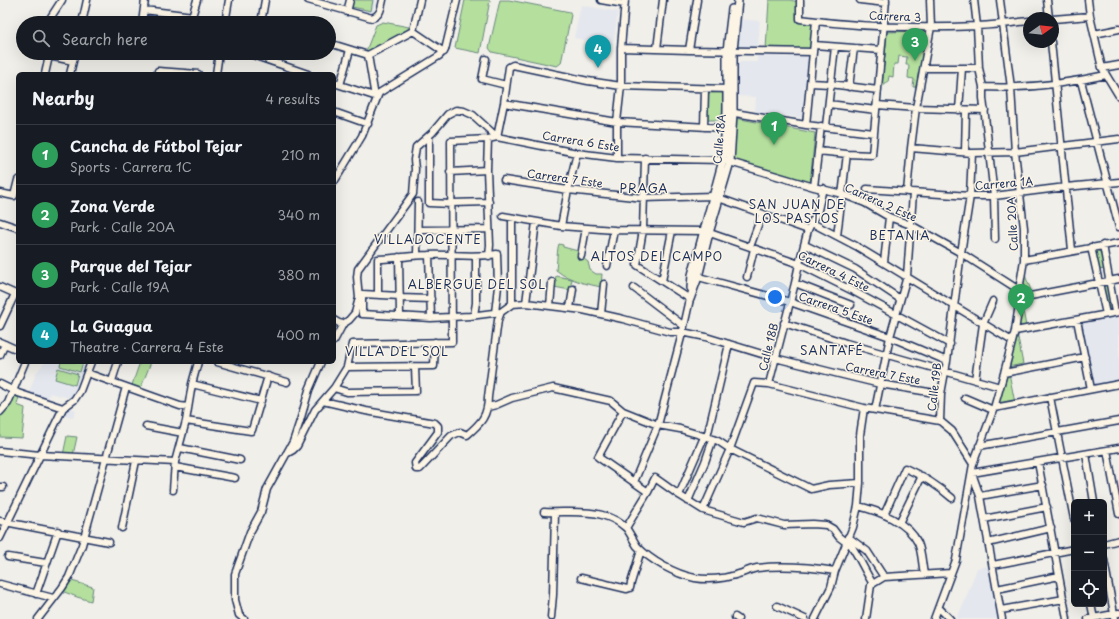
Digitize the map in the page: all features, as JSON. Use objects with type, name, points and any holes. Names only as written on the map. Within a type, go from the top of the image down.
[{"type":"main road","name":"Calle 18A","points":[[726,161],[726,128],[730,112],[727,89],[733,0]]},
{"type":"main road","name":"Calle 18A","points":[[690,299],[706,232],[726,161],[730,112],[730,51],[738,0]]},
{"type":"street","points":[[52,16],[62,0]]},
{"type":"street","points":[[84,16],[87,0]]},
{"type":"street","points":[[143,16],[146,0]]},
{"type":"street","points":[[193,16],[197,0]]},
{"type":"street","points":[[226,16],[229,0]]},
{"type":"street","points":[[263,16],[265,0]]},
{"type":"street","points":[[308,0],[372,18],[377,16],[380,12],[383,0]]},
{"type":"street","points":[[348,12],[350,0]]},
{"type":"street","points":[[336,45],[368,55],[413,31],[420,0]]},
{"type":"street","points":[[336,179],[368,124],[377,96],[384,89],[444,52],[458,0]]},
{"type":"street","points":[[601,0],[625,2],[621,48],[621,86],[617,122],[617,158]]},
{"type":"street","points":[[657,49],[663,0]]},
{"type":"street","points":[[689,50],[697,0]]},
{"type":"street","name":"Carrera 3","points":[[798,0],[800,19],[816,21],[884,27],[978,26],[1023,21]]},
{"type":"street","points":[[818,151],[872,155],[886,1],[860,0]]},
{"type":"street","points":[[875,410],[890,337],[907,276],[911,225],[911,148],[916,108],[931,27],[930,0]]},
{"type":"street","points":[[974,0],[978,26],[978,68],[983,87],[994,196],[995,239]]},
{"type":"street","name":"Calle 20A","points":[[973,464],[1000,387],[1015,331],[1024,260],[1024,228],[1015,152],[1011,88],[1000,0]]},
{"type":"street","points":[[1047,0],[1048,12]]},
{"type":"street","points":[[1088,0],[1090,16],[1102,68],[1119,96]]},
{"type":"street","points":[[144,10],[173,16]]},
{"type":"street","points":[[1059,19],[1090,16]]},
{"type":"street","points":[[806,124],[816,21]]},
{"type":"street","points":[[1094,34],[1119,29]]},
{"type":"street","points":[[413,31],[444,52]]},
{"type":"street","points":[[621,48],[730,51],[835,47],[881,50]]},
{"type":"street","points":[[814,187],[818,151],[829,104],[835,47]]},
{"type":"street","points":[[849,87],[854,48]]},
{"type":"street","points":[[1052,48],[1072,250]]},
{"type":"street","points":[[350,50],[337,84],[377,96]]},
{"type":"street","points":[[368,55],[374,91],[377,96]]},
{"type":"street","points":[[486,58],[482,79],[506,85]]},
{"type":"street","points":[[45,72],[48,60]]},
{"type":"street","points":[[68,60],[73,61],[70,72]]},
{"type":"street","points":[[216,72],[218,60]]},
{"type":"street","points":[[266,60],[297,72]]},
{"type":"street","points":[[497,137],[510,65],[588,81],[621,86],[727,89]]},
{"type":"street","points":[[1102,68],[1119,65]]},
{"type":"street","points":[[924,68],[978,68]]},
{"type":"street","points":[[959,110],[962,68]]},
{"type":"street","points":[[158,71],[167,72]]},
{"type":"street","points":[[983,87],[1011,88],[1055,84],[1081,81],[1106,75]]},
{"type":"street","points":[[1081,81],[1119,227]]},
{"type":"street","points":[[810,83],[878,90]]},
{"type":"street","points":[[704,127],[705,89]]},
{"type":"street","points":[[504,103],[617,122],[726,128]]},
{"type":"street","points":[[829,104],[876,108],[985,110]]},
{"type":"street","points":[[336,337],[343,324],[355,313],[359,298],[357,277],[358,269],[413,194],[415,169],[414,152],[416,147],[429,136],[448,114],[456,110],[464,111],[473,115],[497,137]]},
{"type":"street","name":"Calle 19B","points":[[966,110],[970,196],[961,253],[950,344],[941,394],[940,421],[952,431],[973,464]]},
{"type":"street","points":[[730,112],[874,133]]},
{"type":"street","points":[[336,113],[368,124]]},
{"type":"street","points":[[429,136],[429,203],[489,202]]},
{"type":"street","points":[[286,454],[298,446],[315,410],[334,388],[347,367],[352,344],[452,342],[451,141],[488,139],[497,137]]},
{"type":"street","name":"Carrera 6 Este","points":[[497,137],[578,153],[617,158],[726,161]]},
{"type":"street","points":[[488,139],[487,170],[489,202],[489,256]]},
{"type":"street","points":[[911,148],[969,152],[1015,152],[1119,139]]},
{"type":"street","points":[[561,226],[568,190],[578,153]]},
{"type":"street","points":[[838,236],[847,154]]},
{"type":"street","points":[[645,158],[643,230],[638,265],[690,299]]},
{"type":"street","name":"Carrera 2 Este","points":[[726,161],[814,187],[823,188],[865,203],[889,217],[911,225],[961,253],[1019,290]]},
{"type":"street","points":[[450,172],[487,170]]},
{"type":"street","name":"Carrera 7 Este","points":[[504,180],[568,190],[644,198],[716,198],[808,230]]},
{"type":"street","name":"Carrera 1A","points":[[868,189],[970,196],[994,196],[1119,182]]},
{"type":"street","points":[[0,193],[14,196],[16,188]]},
{"type":"street","name":"Calle 18B","points":[[730,449],[754,383],[769,384],[795,283],[798,264],[805,245],[808,230],[818,210],[823,188]]},
{"type":"street","points":[[417,255],[418,202]]},
{"type":"street","points":[[747,277],[752,248],[762,214]]},
{"type":"street","name":"Carrera 4 Este","points":[[503,216],[561,226],[586,228],[706,232],[798,264],[853,291],[950,344]]},
{"type":"street","points":[[884,262],[889,217]]},
{"type":"street","points":[[512,218],[512,304]]},
{"type":"street","points":[[0,222],[16,227]]},
{"type":"street","points":[[526,303],[536,222]]},
{"type":"street","points":[[812,223],[884,262],[1012,341]]},
{"type":"street","points":[[581,256],[586,228]]},
{"type":"street","points":[[418,230],[489,230]]},
{"type":"street","points":[[607,266],[614,230]]},
{"type":"street","points":[[662,281],[672,231]]},
{"type":"street","points":[[1024,260],[1072,250],[1119,243]]},
{"type":"street","points":[[805,245],[855,268],[900,299]]},
{"type":"street","points":[[1015,331],[1117,312],[1109,281],[1103,245]]},
{"type":"street","points":[[1091,247],[1106,314]]},
{"type":"street","points":[[323,401],[366,411],[435,423],[438,426],[438,432],[415,463],[416,469],[418,470],[451,436],[460,432],[467,435],[478,426],[484,418],[488,406],[498,320],[497,254],[489,256],[417,255],[393,259],[378,259],[378,294]]},
{"type":"street","points":[[430,255],[431,318]]},
{"type":"street","points":[[474,315],[476,303],[476,256]]},
{"type":"street","points":[[399,257],[400,315]]},
{"type":"street","name":"Carrera 5 Este","points":[[695,276],[790,302],[890,337],[947,361]]},
{"type":"street","points":[[1020,298],[1119,279]]},
{"type":"street","points":[[550,306],[552,282]]},
{"type":"street","points":[[795,283],[851,305]]},
{"type":"street","points":[[601,314],[604,284]]},
{"type":"street","points":[[0,287],[16,295],[0,326]]},
{"type":"street","points":[[634,288],[683,329]]},
{"type":"street","points":[[570,308],[573,289]]},
{"type":"street","points":[[431,299],[362,294],[362,314],[400,315],[431,318],[452,317],[498,312],[512,304],[526,303],[570,308],[601,314],[670,332],[683,329]]},
{"type":"street","name":"Calle 18A","points":[[634,482],[658,425],[690,299]]},
{"type":"street","points":[[975,380],[983,324],[994,301]]},
{"type":"street","points":[[1077,320],[1092,389]]},
{"type":"street","points":[[336,321],[343,324]]},
{"type":"street","points":[[784,322],[886,355],[1000,387]]},
{"type":"street","name":"Carrera 7 Este","points":[[683,329],[775,358],[880,384],[941,394]]},
{"type":"street","points":[[347,367],[415,368],[434,366],[435,342]]},
{"type":"street","points":[[0,355],[2,343],[16,349]]},
{"type":"street","points":[[688,501],[705,462],[708,438],[729,344]]},
{"type":"street","points":[[1004,373],[1085,357]]},
{"type":"street","points":[[0,412],[8,403],[23,364]]},
{"type":"street","points":[[0,538],[64,408],[74,400],[80,391],[90,364]]},
{"type":"street","points":[[112,381],[117,364]]},
{"type":"street","points":[[173,490],[175,465],[197,364]]},
{"type":"street","points":[[224,364],[286,382]]},
{"type":"street","points":[[244,619],[239,615],[235,600],[236,574],[250,532],[261,512],[267,488],[295,435],[309,390],[320,364]]},
{"type":"street","points":[[334,388],[347,392],[416,391],[415,368]]},
{"type":"street","points":[[87,373],[180,406],[188,407]]},
{"type":"street","points":[[186,421],[249,431],[252,430],[268,376]]},
{"type":"street","points":[[0,384],[12,390],[64,408]]},
{"type":"street","points":[[192,384],[261,401]]},
{"type":"street","points":[[769,384],[864,408],[940,421]]},
{"type":"street","points":[[966,398],[993,409],[1119,384]]},
{"type":"street","points":[[38,619],[62,588],[69,576],[84,537],[126,387]]},
{"type":"street","points":[[488,406],[496,405],[512,398],[553,388],[611,401],[623,411],[658,425],[680,429],[718,441],[730,449],[811,489],[860,483]]},
{"type":"street","points":[[1050,397],[1071,504]]},
{"type":"street","points":[[816,619],[831,587],[835,571],[853,527],[858,506],[860,483],[860,435],[864,408]]},
{"type":"street","points":[[623,411],[598,457],[648,492]]},
{"type":"street","points":[[979,446],[1119,421]]},
{"type":"street","points":[[146,426],[183,433]]},
{"type":"street","points":[[679,496],[708,438]]},
{"type":"street","points":[[180,448],[240,460]]},
{"type":"street","points":[[972,473],[1119,448]]},
{"type":"street","points":[[703,510],[730,449]]},
{"type":"street","points":[[1108,450],[1119,514]]},
{"type":"street","points":[[0,452],[175,465],[235,478]]},
{"type":"street","points":[[1086,454],[1094,499]]},
{"type":"street","points":[[122,528],[136,461]]},
{"type":"street","points":[[1038,462],[1067,619]]},
{"type":"street","points":[[934,619],[956,560],[973,464]]},
{"type":"street","points":[[884,515],[905,468],[939,486],[952,498]]},
{"type":"street","points":[[972,473],[980,496],[1002,619]]},
{"type":"street","points":[[899,523],[922,476]]},
{"type":"street","points":[[626,528],[655,478],[679,496],[703,510],[744,522],[757,518],[784,525],[826,525],[833,529],[839,537],[848,540],[867,551],[884,577]]},
{"type":"street","points":[[980,496],[1043,485]]},
{"type":"street","points":[[858,506],[870,509],[899,523],[914,536],[919,545],[924,574]]},
{"type":"street","points":[[984,519],[1047,507]]},
{"type":"street","points":[[544,512],[593,513],[602,515],[626,528],[636,545],[641,550],[665,567],[694,578],[715,580],[755,568],[779,566],[835,571]]},
{"type":"street","points":[[551,617],[555,513]]},
{"type":"street","points":[[0,521],[8,521],[109,542]]},
{"type":"street","points":[[988,543],[1050,528]]},
{"type":"street","points":[[36,594],[58,531]]},
{"type":"street","points":[[848,540],[873,584]]},
{"type":"street","points":[[1107,543],[1119,540]]},
{"type":"street","points":[[581,578],[627,589],[630,588],[641,550]]},
{"type":"street","points":[[993,565],[1071,550]]},
{"type":"street","points":[[8,557],[46,563]]},
{"type":"street","points":[[1091,607],[1092,619],[1116,615],[1106,571]]},
{"type":"street","points":[[866,619],[871,585],[884,577],[951,573]]},
{"type":"street","points":[[997,589],[1059,576]]},
{"type":"street","points":[[0,584],[53,598]]},
{"type":"street","points":[[1001,610],[1064,599]]},
{"type":"street","points":[[777,606],[802,618]]},
{"type":"street","points":[[938,608],[950,619]]},
{"type":"shaded area","points":[[351,0],[377,0],[373,14],[350,8]]},
{"type":"shaded area","points":[[581,5],[618,12],[613,45],[574,38]]},
{"type":"shaded area","points":[[738,19],[760,21],[758,47],[735,47]]},
{"type":"shaded area","points":[[757,56],[808,57],[801,118],[755,112],[756,97],[737,96],[738,62],[757,62]]},
{"type":"shaded area","points":[[1119,315],[1119,382],[1093,387],[1080,323]]},
{"type":"shaded area","points":[[43,364],[85,364],[74,396],[70,398],[50,393],[48,401],[28,395],[36,373]]},
{"type":"shaded area","points":[[69,407],[76,410],[73,418],[63,414],[66,408]]},
{"type":"shaded area","points":[[989,566],[1000,619],[959,619],[957,617],[977,568]]},
{"type":"green space","points":[[353,0],[373,0],[371,11],[352,7]]},
{"type":"green space","points":[[465,0],[490,0],[480,53],[455,48]]},
{"type":"green space","points":[[500,0],[509,0],[570,12],[571,15],[561,63],[557,66],[492,52],[489,48]]},
{"type":"green space","points":[[769,0],[790,0],[799,2],[800,20],[813,21],[811,50],[766,49]]},
{"type":"green space","points":[[383,22],[409,27],[368,52],[366,51],[376,25]]},
{"type":"green space","points":[[887,32],[927,32],[927,36],[918,87],[913,87],[914,79],[908,78],[909,65],[906,65],[907,57],[899,56],[898,64],[894,64],[893,77],[889,76],[888,82],[886,82],[885,85],[882,85]]},
{"type":"green space","points":[[708,90],[723,91],[722,120],[707,120]]},
{"type":"green space","points":[[735,118],[815,133],[810,184],[733,159]]},
{"type":"green space","points":[[559,244],[563,245],[563,247],[578,251],[579,255],[588,262],[590,270],[596,274],[602,274],[601,287],[572,279],[556,270]]},
{"type":"green space","points":[[1102,246],[1106,269],[1097,270],[1092,248]]},
{"type":"green space","points":[[1024,267],[1026,278],[1031,290],[1026,293],[1021,293]]},
{"type":"green space","points":[[556,276],[572,279],[570,290],[554,287]]},
{"type":"green space","points":[[1106,282],[1112,310],[1106,311],[1100,283]]},
{"type":"green space","points":[[1021,300],[1026,326],[1017,328]]},
{"type":"green space","points":[[1017,333],[1023,364],[1008,367]]},
{"type":"green space","points":[[60,364],[82,364],[80,372],[60,366]]},
{"type":"green space","points":[[139,364],[150,364],[140,390],[132,385]]},
{"type":"green space","points":[[58,368],[78,374],[75,385],[55,379]]},
{"type":"green space","points":[[1009,373],[1015,403],[999,406],[996,402],[1005,374]]},
{"type":"green space","points":[[13,396],[19,397],[17,405],[25,408],[22,438],[0,437],[0,415],[9,405]]},
{"type":"green space","points":[[67,436],[77,437],[73,455],[63,455]]},
{"type":"green space","points":[[68,580],[93,587],[91,601],[62,591]]},
{"type":"place","name":"Parque del Tejar","points":[[915,61]]},
{"type":"place","name":"La Guagua","points":[[598,68]]},
{"type":"place","name":"Cancha de Fútbol Tejar","points":[[774,145]]},
{"type":"place","name":"Zona Verde","points":[[1021,317]]},
{"type":"district","name":"PRAGA","points":[[644,188]]},
{"type":"district","name":"SAN JUAN DE LOS PASTOS","points":[[797,211]]},
{"type":"district","name":"BETANIA","points":[[900,235]]},
{"type":"district","name":"VILLADOCENTE","points":[[428,239]]},
{"type":"district","name":"ALTOS DEL CAMPO","points":[[657,256]]},
{"type":"district","name":"ALBERGUE DEL SOL","points":[[477,284]]},
{"type":"district","name":"SANTAFÉ","points":[[832,350]]},
{"type":"district","name":"VILLA DEL SOL","points":[[397,351]]}]
